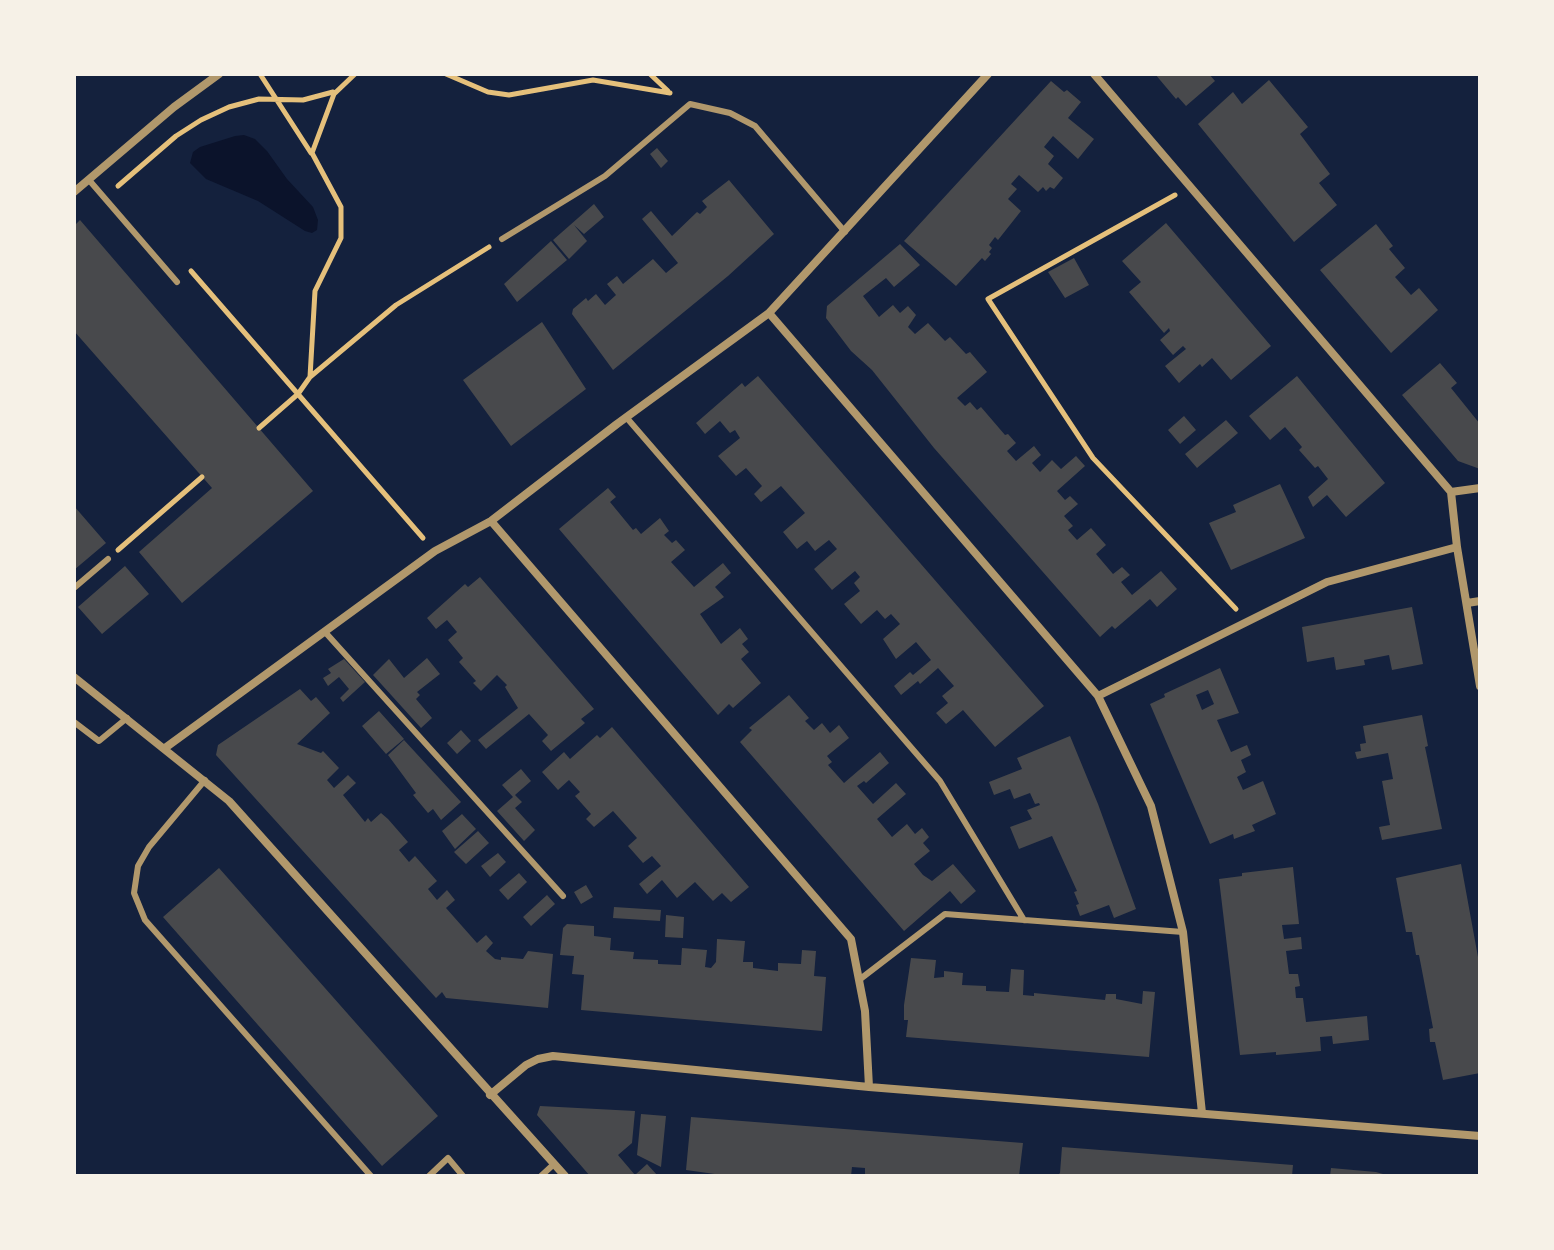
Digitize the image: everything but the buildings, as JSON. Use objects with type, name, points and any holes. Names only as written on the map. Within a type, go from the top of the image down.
[{"type":"street","points":[[74,192],[174,107],[219,74]]},
{"type":"street","points":[[165,748],[435,551],[491,521],[769,313],[988,74]]},
{"type":"street","points":[[1094,74],[1451,492],[1480,686]]},
{"type":"street","points":[[769,313],[1098,696],[1151,806],[1183,932],[1202,1113]]},
{"type":"street","points":[[1451,492],[1480,488]]},
{"type":"street","points":[[491,521],[851,939],[865,1011],[869,1087]]},
{"type":"street","points":[[1098,696],[1327,582],[1457,547]]},
{"type":"street","points":[[1467,603],[1480,601]]},
{"type":"street","points":[[74,677],[229,801],[565,1176]]},
{"type":"street","points":[[490,1095],[526,1065],[553,1056],[869,1087],[1480,1136]]},
{"type":"lane","points":[[502,239],[605,176],[690,104],[730,113],[755,126],[845,232]]},
{"type":"lane","points":[[89,180],[177,282]]},
{"type":"lane","points":[[626,417],[940,781],[1024,920]]},
{"type":"lane","points":[[74,588],[108,559]]},
{"type":"lane","points":[[325,632],[563,896]]},
{"type":"lane","points":[[74,722],[99,741],[127,718]]},
{"type":"lane","points":[[205,780],[149,847],[138,866],[134,893],[139,906],[145,920],[371,1176]]},
{"type":"lane","points":[[859,980],[945,914],[1183,932]]},
{"type":"lane","points":[[429,1176],[448,1158],[463,1176]]},
{"type":"lane","points":[[541,1176],[554,1164]]},
{"type":"path","points":[[260,74],[312,153],[341,207],[341,238],[315,291],[310,377]]},
{"type":"path","points":[[103,168],[119,187],[176,136],[201,120],[229,107],[259,99],[312,99],[336,91],[355,74]]},
{"type":"path","points":[[446,74],[488,92],[509,95],[593,80],[670,93]]},
{"type":"path","points":[[587,82],[592,74]]},
{"type":"path","points":[[650,74],[670,93],[690,104]]},
{"type":"path","points":[[312,153],[336,91]]},
{"type":"path","points":[[1190,187],[988,299],[1093,458],[1248,622]]},
{"type":"path","points":[[259,428],[298,394],[310,377],[396,305],[502,239]]},
{"type":"path","points":[[189,268],[435,551]]},
{"type":"path","points":[[108,559],[202,477]]},
{"type":"water","points":[[244,135],[255,139],[267,151],[313,207],[318,220],[317,230],[312,233],[305,231],[258,201],[206,179],[190,163],[193,152],[200,147]]}]
